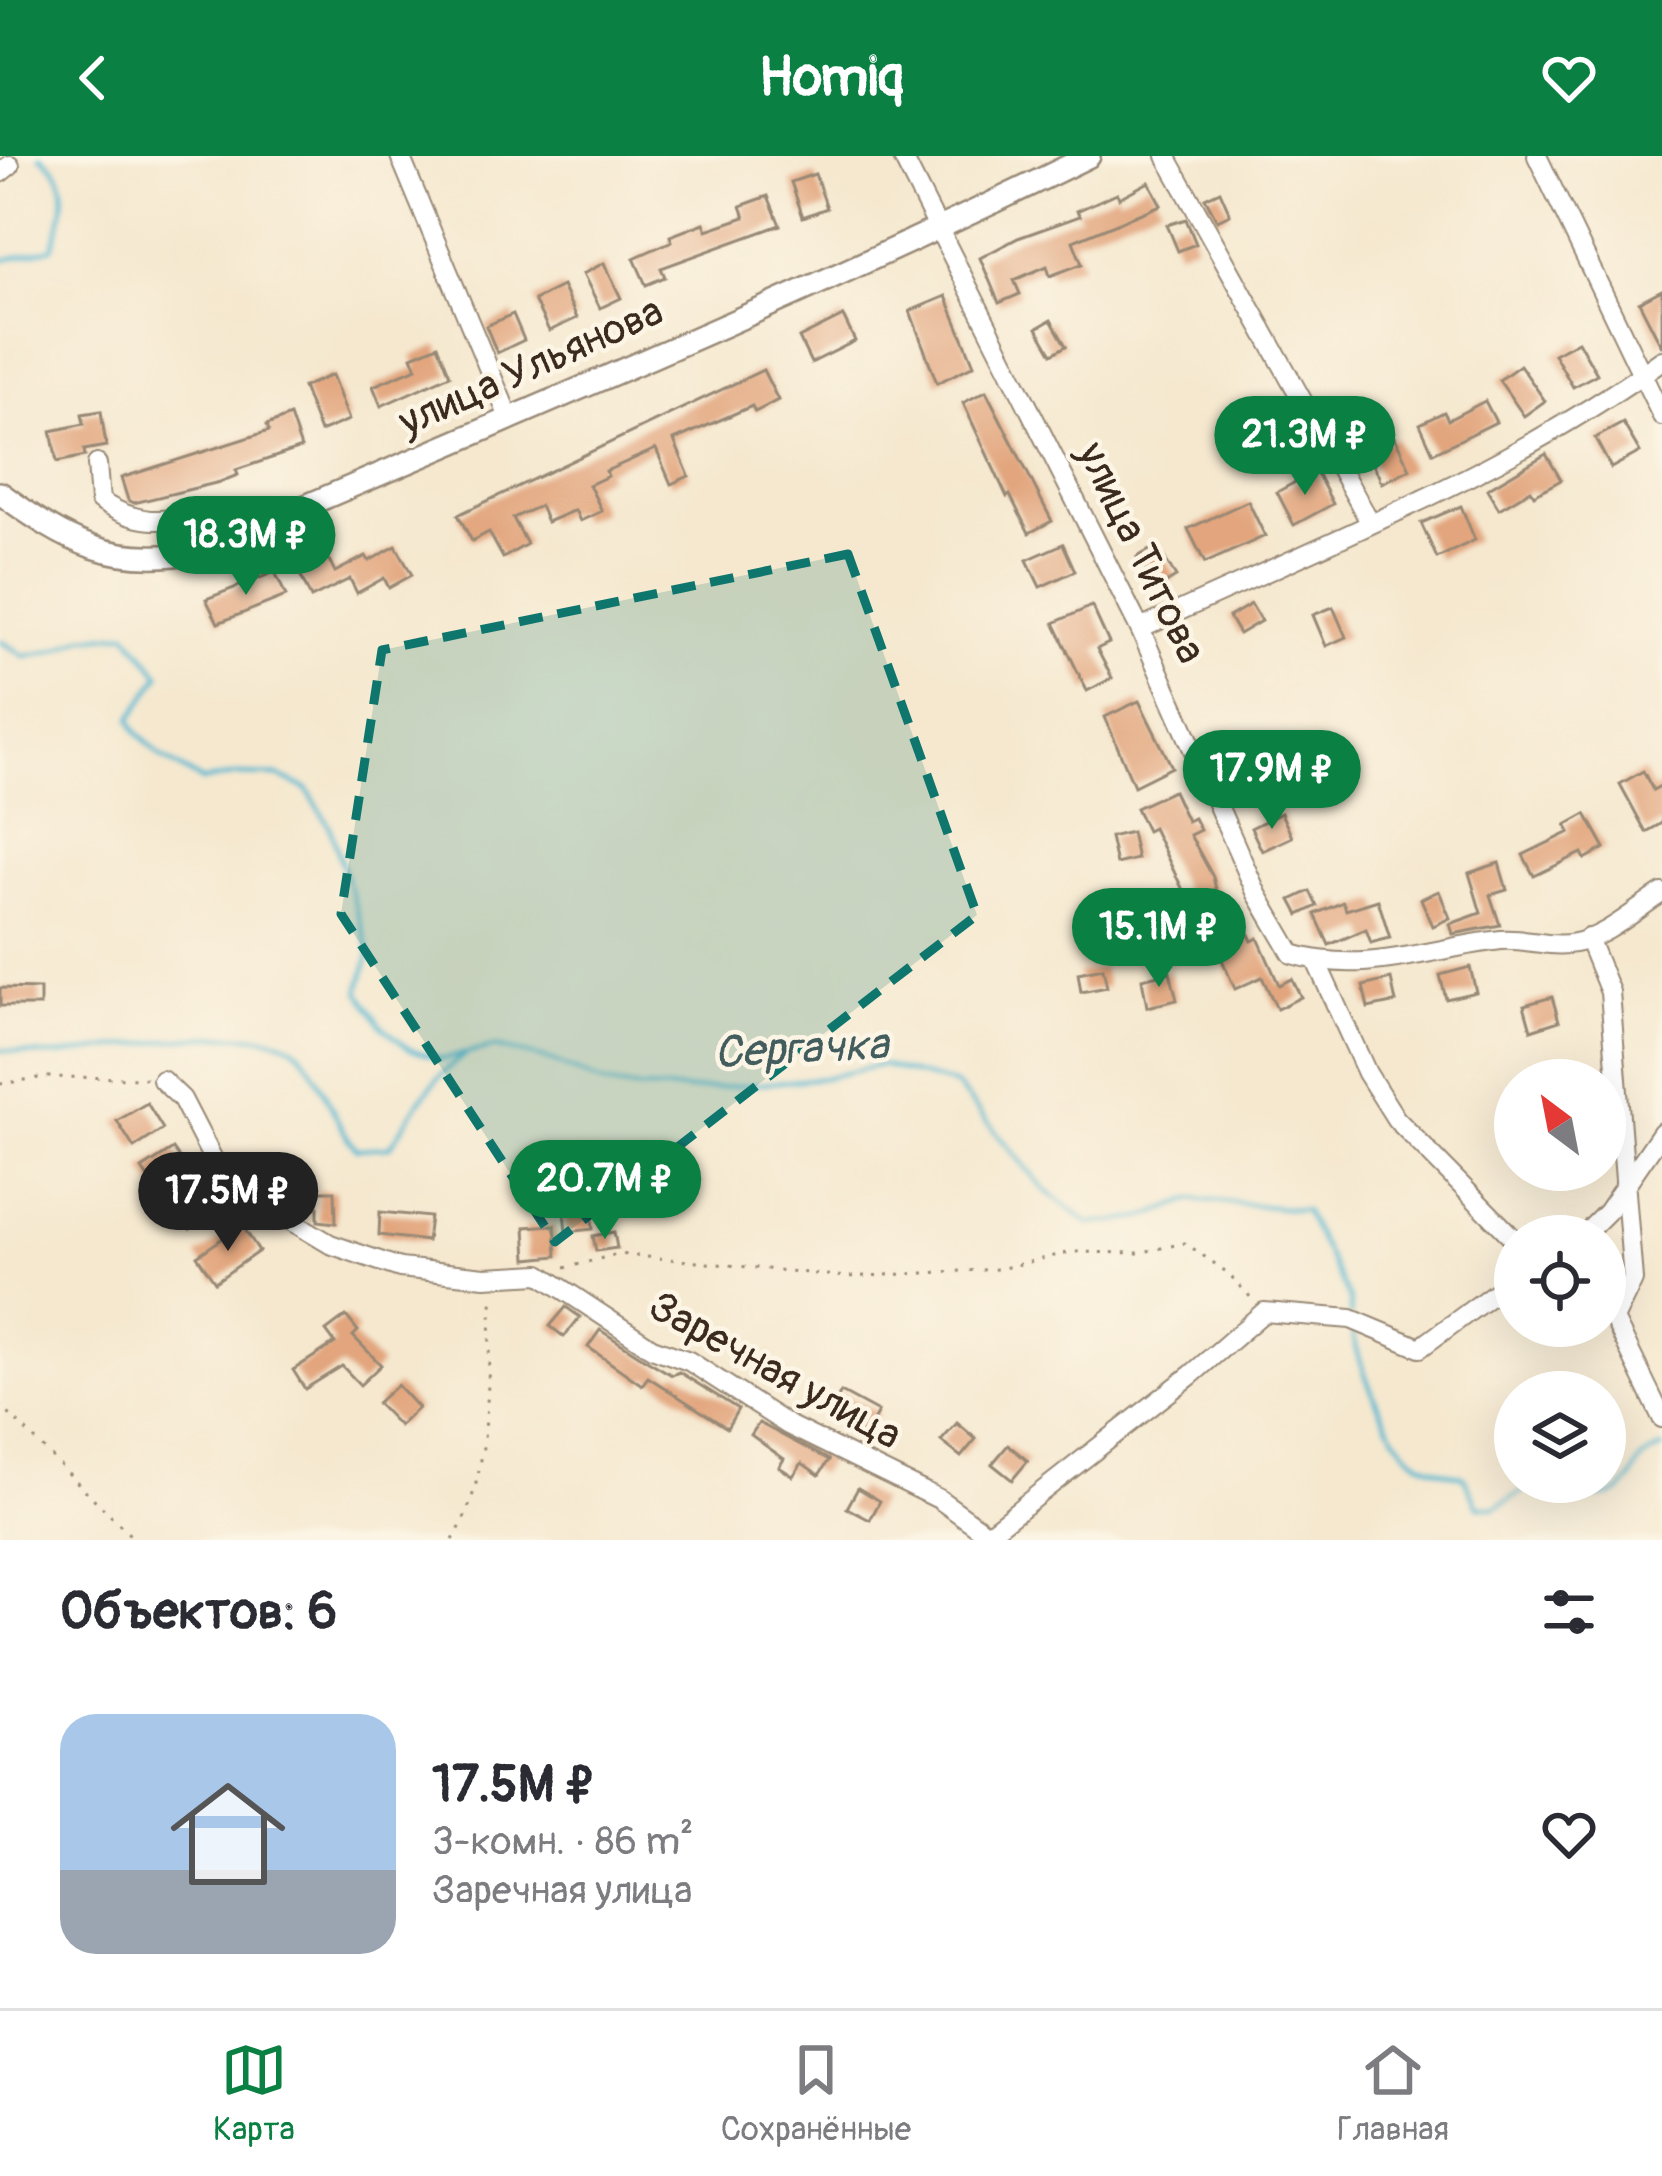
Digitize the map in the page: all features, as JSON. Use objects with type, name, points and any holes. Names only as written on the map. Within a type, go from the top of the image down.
[{"type":"main road","name":"улица Ульянова","points":[[0,493],[85,547],[156,560],[198,552],[940,229],[1088,156]]},
{"type":"street","points":[[400,156],[510,420]]},
{"type":"street","name":"улица Титова","points":[[902,156],[1140,629],[1257,894],[1292,954],[1316,961]]},
{"type":"street","points":[[1166,156],[1370,522]]},
{"type":"street","points":[[1537,156],[1662,416]]},
{"type":"street","points":[[1140,629],[1474,474],[1662,360]]},
{"type":"street","points":[[97,464],[100,501],[127,518],[168,520],[204,514],[217,544]]},
{"type":"street","points":[[1494,1219],[1396,1119],[1367,1073],[1316,961],[1381,963],[1506,940],[1553,944],[1588,938],[1662,893]]},
{"type":"street","points":[[1588,938],[1610,992],[1615,1059]]},
{"type":"street","points":[[162,1080],[182,1099],[217,1165],[280,1214],[330,1244],[400,1268],[495,1276],[540,1274]]},
{"type":"street","points":[[1626,1179],[1662,1132]]},
{"type":"street","points":[[1625,1191],[1633,1280],[1626,1291]]},
{"type":"street","name":"Заречная улица","points":[[540,1274],[652,1348],[689,1361],[788,1425],[938,1499],[993,1537]]},
{"type":"street","points":[[993,1537],[1264,1312],[1351,1318],[1420,1348],[1494,1293]]},
{"type":"street","points":[[1626,1347],[1662,1418]]},
{"type":"path","points":[[0,1084],[98,1076],[162,1080]]},
{"type":"path","points":[[540,1274],[618,1254],[847,1277],[999,1269],[1071,1252],[1138,1252],[1185,1244],[1228,1273],[1264,1312]]},
{"type":"path","points":[[453,1540],[463,1524],[482,1456],[495,1276]]},
{"type":"path","points":[[0,1405],[136,1540]]},
{"type":"highlighted area","points":[[848,554],[977,915],[555,1242],[341,914],[382,650]]},
{"type":"building","points":[[815,174],[827,208],[803,217],[791,182]]},
{"type":"building","points":[[1149,182],[1161,205],[1073,241],[1082,264],[1050,276],[1047,266],[1014,280],[1020,294],[999,303],[980,258]]},
{"type":"building","points":[[1220,191],[1230,214],[1217,220],[1205,198]]},
{"type":"building","points":[[768,196],[780,225],[661,268],[665,277],[646,285],[634,258],[704,223],[707,230],[745,217],[741,206]]},
{"type":"building","points":[[1186,219],[1196,244],[1178,251],[1167,225]]},
{"type":"building","points":[[604,263],[621,298],[600,308],[583,274]]},
{"type":"building","points":[[562,286],[577,318],[549,331],[534,300]]},
{"type":"building","points":[[1662,290],[1662,347],[1639,302]]},
{"type":"building","points":[[946,296],[974,365],[937,383],[910,311]]},
{"type":"building","points":[[513,314],[524,340],[497,353],[486,326]]},
{"type":"building","points":[[843,316],[855,341],[811,363],[799,338]]},
{"type":"building","points":[[1051,320],[1066,346],[1052,354],[1037,328]]},
{"type":"building","points":[[1578,341],[1597,374],[1573,387],[1554,354]]},
{"type":"building","points":[[438,345],[450,375],[381,406],[373,386],[417,368],[412,356]]},
{"type":"building","points":[[1520,365],[1545,401],[1524,416],[1499,380]]},
{"type":"building","points":[[763,370],[778,400],[755,412],[752,406],[674,440],[689,476],[671,484],[656,449],[606,471],[608,476],[589,485],[602,511],[580,521],[575,510],[547,522],[540,506],[513,518],[527,544],[503,558],[489,532],[472,541],[458,515]]},
{"type":"building","points":[[332,375],[349,420],[320,432],[303,387]]},
{"type":"building","points":[[986,391],[1052,521],[1029,533],[963,403]]},
{"type":"building","points":[[1485,401],[1496,422],[1433,453],[1420,424],[1444,412],[1448,420]]},
{"type":"building","points":[[101,411],[106,446],[57,462],[51,431],[84,424],[82,414]]},
{"type":"building","points":[[290,416],[301,448],[236,470],[238,475],[220,482],[134,503],[128,500],[121,478],[269,431],[267,425]]},
{"type":"building","points":[[1623,423],[1640,452],[1611,468],[1595,438]]},
{"type":"building","points":[[1395,438],[1410,469],[1382,483],[1367,451]]},
{"type":"building","points":[[1546,454],[1561,480],[1534,495],[1531,490],[1499,509],[1487,489]]},
{"type":"building","points":[[1316,471],[1333,504],[1294,525],[1277,492]]},
{"type":"building","points":[[1248,501],[1265,536],[1205,563],[1188,529]]},
{"type":"building","points":[[1461,506],[1475,540],[1437,558],[1421,523]]},
{"type":"building","points":[[1063,544],[1075,571],[1040,587],[1027,560]]},
{"type":"building","points":[[396,546],[412,575],[389,588],[384,578],[357,593],[350,579],[311,598],[299,572],[328,558],[335,572]]},
{"type":"building","points":[[1157,546],[1176,577],[1156,589],[1137,557]]},
{"type":"building","points":[[275,572],[286,596],[218,623],[206,599]]},
{"type":"building","points":[[1251,604],[1261,621],[1239,634],[1229,617]]},
{"type":"building","points":[[1092,606],[1109,643],[1097,649],[1112,678],[1087,691],[1054,623]]},
{"type":"building","points":[[1333,607],[1346,637],[1326,646],[1313,615]]},
{"type":"building","points":[[1139,701],[1172,767],[1134,786],[1105,717]]},
{"type":"building","points":[[1243,741],[1259,779],[1235,790],[1218,752]]},
{"type":"building","points":[[1643,771],[1653,790],[1662,785],[1662,823],[1646,832],[1620,784]]},
{"type":"building","points":[[1173,791],[1187,821],[1194,818],[1200,830],[1190,835],[1213,877],[1221,909],[1234,903],[1252,941],[1258,938],[1279,985],[1292,979],[1301,997],[1277,1009],[1262,977],[1235,989],[1220,955],[1227,952],[1203,902],[1184,910],[1179,892],[1183,890],[1153,828],[1147,831],[1136,808]]},
{"type":"building","points":[[1281,813],[1292,837],[1262,851],[1251,828]]},
{"type":"building","points":[[1586,814],[1605,848],[1585,859],[1582,853],[1534,876],[1523,855],[1570,832],[1566,825]]},
{"type":"building","points":[[1131,832],[1137,859],[1116,864],[1110,837]]},
{"type":"building","points":[[1499,863],[1507,890],[1490,895],[1500,925],[1453,934],[1450,924],[1481,913],[1469,873]]},
{"type":"building","points":[[1310,891],[1317,906],[1299,915],[1291,900]]},
{"type":"building","points":[[1439,891],[1450,918],[1433,926],[1421,899]]},
{"type":"building","points":[[1378,900],[1390,938],[1371,943],[1366,929],[1329,945],[1315,914],[1343,902],[1346,910]]},
{"type":"building","points":[[1470,967],[1476,992],[1446,999],[1440,975]]},
{"type":"building","points":[[1103,968],[1107,987],[1081,992],[1078,973]]},
{"type":"building","points":[[1170,972],[1177,1000],[1147,1007],[1142,979]]},
{"type":"building","points":[[1391,979],[1396,1002],[1368,1008],[1363,986]]},
{"type":"building","points":[[0,988],[40,989],[40,1006],[0,1006]]},
{"type":"building","points":[[1552,997],[1559,1021],[1531,1030],[1524,1005]]},
{"type":"building","points":[[147,1103],[163,1129],[134,1148],[117,1121]]},
{"type":"building","points":[[173,1149],[186,1168],[155,1188],[142,1169]]},
{"type":"building","points":[[600,1182],[602,1201],[590,1203],[593,1229],[566,1232],[563,1201],[579,1199],[578,1184]]},
{"type":"building","points":[[318,1191],[335,1191],[336,1223],[318,1221]]},
{"type":"building","points":[[198,1197],[210,1213],[190,1229],[178,1213]]},
{"type":"building","points":[[380,1212],[430,1217],[427,1241],[379,1235]]},
{"type":"building","points":[[242,1225],[259,1251],[215,1282],[197,1256]]},
{"type":"building","points":[[555,1225],[557,1256],[527,1259],[525,1227]]},
{"type":"building","points":[[614,1232],[617,1248],[596,1251],[593,1236]]},
{"type":"building","points":[[566,1307],[580,1317],[564,1337],[550,1326]]},
{"type":"building","points":[[346,1316],[358,1331],[353,1336],[381,1365],[360,1385],[342,1366],[305,1389],[293,1370],[335,1343],[326,1331]]},
{"type":"building","points":[[600,1330],[738,1409],[727,1428],[648,1377],[642,1385],[588,1347]]},
{"type":"building","points":[[397,1385],[418,1408],[399,1426],[377,1403]]},
{"type":"building","points":[[841,1392],[878,1412],[865,1436],[828,1415]]},
{"type":"building","points":[[759,1423],[829,1460],[819,1475],[802,1463],[793,1476],[779,1467],[784,1459],[751,1435]]},
{"type":"building","points":[[957,1423],[976,1439],[961,1457],[941,1441]]},
{"type":"building","points":[[1008,1445],[1028,1461],[1012,1480],[992,1464]]},
{"type":"building","points":[[858,1488],[880,1501],[870,1520],[847,1508]]},
{"type":"waterway","name":"Сергачка","points":[[0,261],[52,248],[63,210],[63,186],[40,156]]},
{"type":"waterway","name":"Сергачка","points":[[0,641],[25,656],[54,651],[83,638],[127,633],[160,675],[131,719],[136,731],[162,757],[202,781],[237,775],[279,776],[307,789],[330,827],[370,952],[359,991],[381,1025],[409,1049],[442,1059],[495,1047],[550,1060],[605,1084],[638,1089],[695,1090],[823,1078],[881,1065],[956,1085],[1045,1190],[1090,1224],[1142,1218],[1192,1199],[1304,1210],[1350,1300],[1351,1315]]},
{"type":"waterway","points":[[0,1050],[55,1055],[213,1036],[273,1039],[302,1055],[357,1149],[390,1147],[432,1085],[465,1055]]},
{"type":"waterway","name":"Сергачка","points":[[1352,1327],[1367,1380],[1396,1438],[1419,1461],[1464,1477],[1478,1506],[1494,1508],[1528,1489],[1578,1497],[1616,1493],[1640,1462],[1662,1448]]}]
